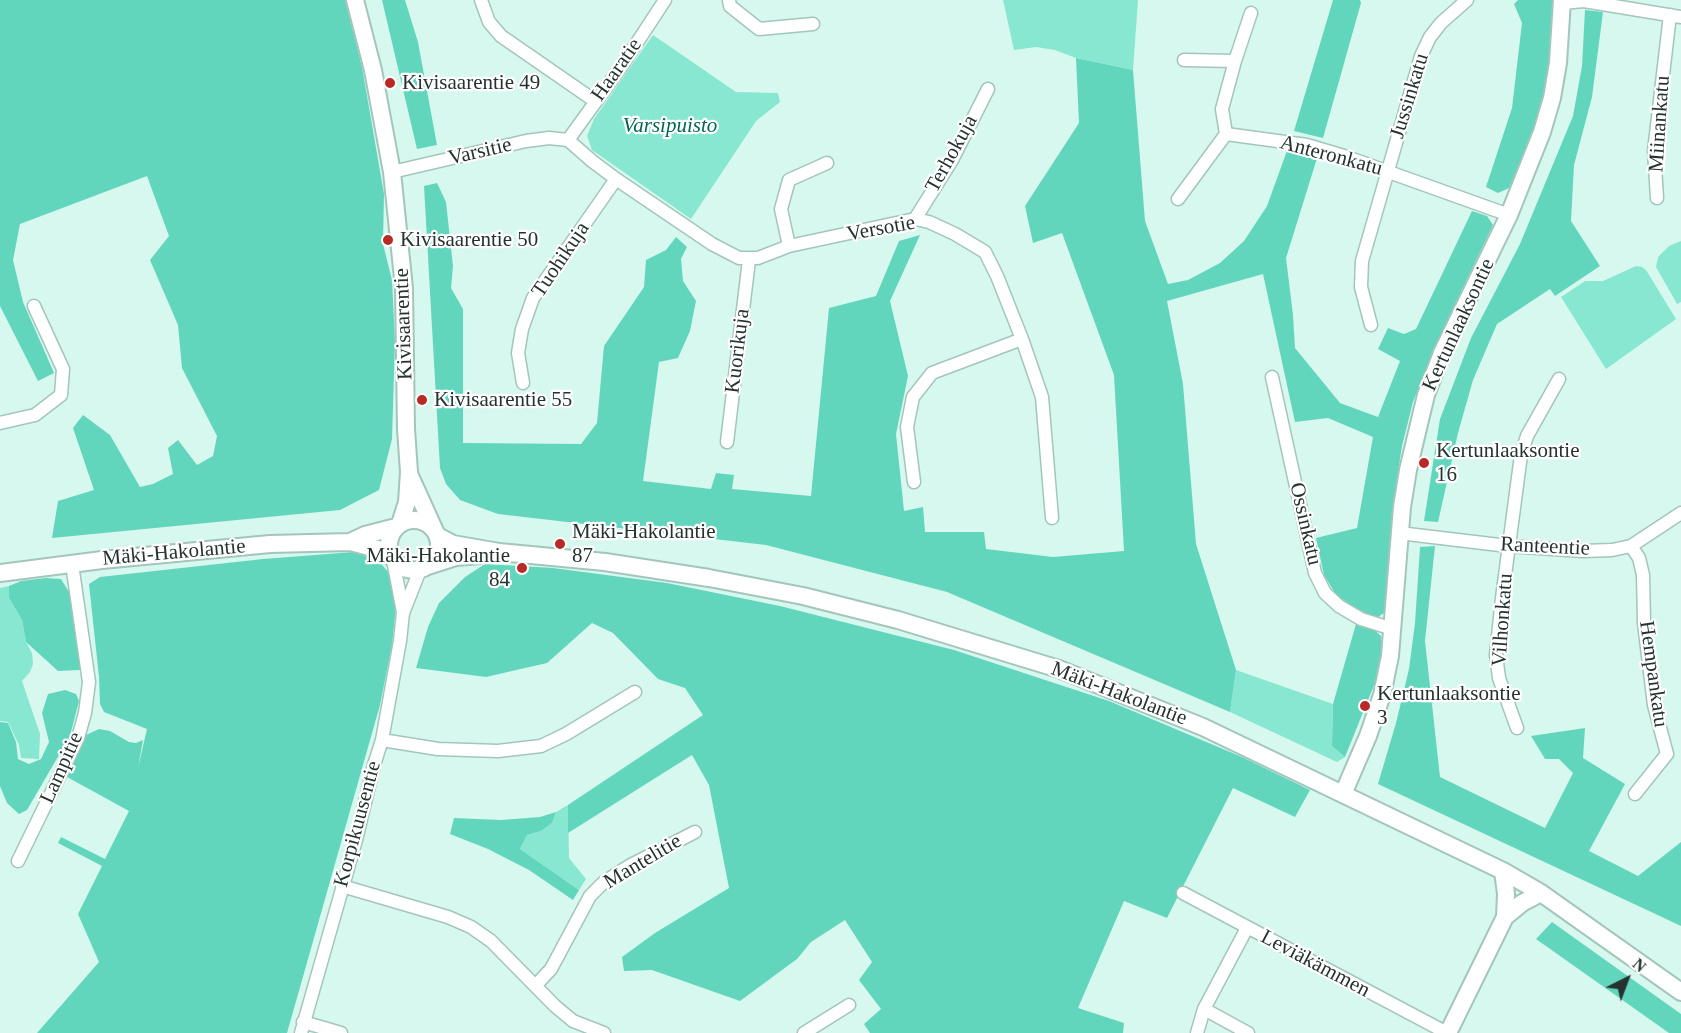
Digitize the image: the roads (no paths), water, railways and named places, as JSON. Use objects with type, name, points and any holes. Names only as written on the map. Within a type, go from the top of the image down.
[{"type":"street","name":"Kivisaarentie","points":[[355,0],[373,70],[392,172],[404,288],[406,429],[409,472],[406,502],[398,525]]},
{"type":"street","points":[[481,0],[489,22],[501,36],[596,101]]},
{"type":"street","name":"Haaratie","points":[[568,140],[665,0]]},
{"type":"street","points":[[729,0],[730,6],[759,29],[813,24]]},
{"type":"street","name":"Jussinkatu","points":[[1371,325],[1361,287],[1362,261],[1387,171],[1421,56],[1430,37],[1441,23],[1467,0]]},
{"type":"street","points":[[1562,1],[1584,1],[1676,16]]},
{"type":"street","name":"Kertunlaaksontie","points":[[1342,794],[1368,736],[1382,695],[1390,656],[1400,533],[1408,470],[1426,395],[1442,353],[1509,215],[1542,132],[1552,98],[1558,63],[1562,1]]},
{"type":"street","points":[[1178,199],[1226,134],[1222,109],[1234,61],[1251,13]]},
{"type":"street","name":"Miinankatu","points":[[1657,198],[1654,151],[1676,16]]},
{"type":"street","points":[[1184,60],[1234,61]]},
{"type":"street","name":"Terhokuja","points":[[915,219],[952,160],[988,89]]},
{"type":"street","name":"Anteronkatu","points":[[1226,134],[1307,145],[1509,215]]},
{"type":"street","name":"Varsitie","points":[[392,172],[526,141],[549,138],[568,140]]},
{"type":"street","points":[[568,140],[616,179],[712,244],[739,258],[749,260]]},
{"type":"street","points":[[789,246],[780,209],[789,180],[827,163]]},
{"type":"street","name":"Tuohikuja","points":[[523,383],[518,352],[522,329],[533,298],[616,179]]},
{"type":"street","name":"Versotie","points":[[749,260],[789,246],[915,219],[929,222],[956,234],[985,252],[1022,339],[1042,397],[1052,518]]},
{"type":"street","name":"Kuorikuja","points":[[727,442],[749,260]]},
{"type":"street","points":[[0,423],[35,415],[61,395],[63,369],[34,306]]},
{"type":"street","points":[[914,482],[907,428],[913,397],[932,374],[1022,339]]},
{"type":"street","name":"Ossinkatu","points":[[1272,377],[1315,573],[1325,593],[1339,606],[1361,619],[1393,629]]},
{"type":"street","name":"Vilhonkatu","points":[[1517,728],[1499,678],[1496,655],[1508,546],[1521,455],[1527,436],[1559,379]]},
{"type":"street","name":"Kivisaarentie","points":[[409,472],[436,533]]},
{"type":"street","name":"Ranteentie","points":[[1400,533],[1508,546],[1583,551],[1612,550],[1631,546],[1681,513]]},
{"type":"street","points":[[407,520],[422,521],[436,533],[440,544],[438,553],[424,568],[405,569],[391,556],[389,539],[398,525],[407,520]]},
{"type":"street","name":"Mäki-Hakolantie","points":[[350,542],[398,525]]},
{"type":"street","name":"Mäki-Hakolantie","points":[[436,533],[453,544],[499,552],[605,562],[709,578],[803,596],[897,619],[1048,666],[1203,727],[1503,872],[1541,893],[1681,992]]},
{"type":"street","name":"Mäki-Hakolantie","points":[[0,573],[270,544],[350,542],[391,556]]},
{"type":"street","name":"Hempankatu","points":[[1631,546],[1639,558],[1643,575],[1644,623],[1654,705],[1667,754],[1635,794]]},
{"type":"street","name":"Mäki-Hakolantie","points":[[424,568],[456,557],[499,552]]},
{"type":"street","name":"Korpikuusentie","points":[[302,1027],[357,840],[382,740],[403,613],[391,556]]},
{"type":"street","name":"Lampitie","points":[[18,861],[78,738],[85,713],[89,682],[72,564]]},
{"type":"street","name":"Korpikuusentie","points":[[403,613],[424,568]]},
{"type":"street","points":[[382,740],[438,748],[498,751],[541,746],[566,734],[635,692]]},
{"type":"street","name":"Mantelitie","points":[[536,985],[550,969],[590,896],[604,882],[629,866],[695,832]]},
{"type":"street","points":[[1448,1033],[1505,917],[1506,894],[1503,872]]},
{"type":"street","points":[[342,886],[448,917],[471,927],[491,941],[555,1006],[573,1021],[604,1033]]},
{"type":"street","name":"Leviäkämmen","points":[[1183,893],[1448,1033]]},
{"type":"street","points":[[1505,917],[1522,903],[1541,893]]},
{"type":"street","points":[[1197,1033],[1204,1009],[1247,928]]},
{"type":"street","points":[[804,1033],[849,1005]]},
{"type":"street","points":[[1204,1009],[1248,1033]]},
{"type":"street","points":[[302,1027],[341,1033]]},
{"type":"place","name":"Kivisaarentie 49","points":[[390,83]]},
{"type":"place","name":"Kivisaarentie 50","points":[[388,240]]},
{"type":"place","name":"Kivisaarentie 55","points":[[422,400]]},
{"type":"place","name":"Kertunlaaksontie 16","points":[[1424,463]]},
{"type":"place","name":"Mäki-Hakolantie 87","points":[[560,544]]},
{"type":"place","name":"Mäki-Hakolantie 84","points":[[522,568]]},
{"type":"place","name":"Kertunlaaksontie 3","points":[[1365,706]]},
{"type":"park label","name":"Varsipuisto","points":[[670,126]]}]
